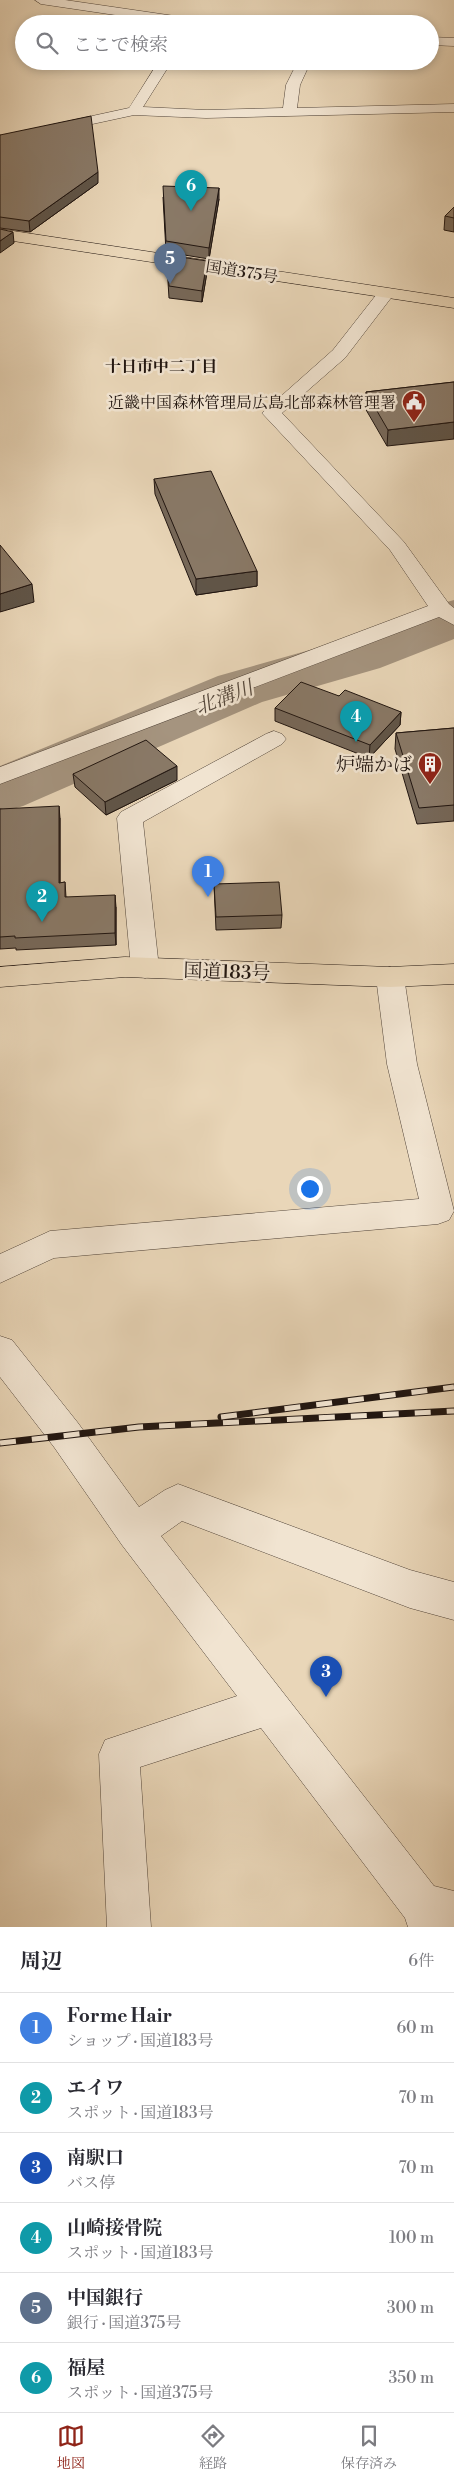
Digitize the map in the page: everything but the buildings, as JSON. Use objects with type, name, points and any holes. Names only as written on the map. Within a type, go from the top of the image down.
[{"type":"highway","name":"国道375号","points":[[0,234],[454,303]]},
{"type":"highway","name":"国道183号","points":[[0,977],[125,967],[390,977],[454,974]]},
{"type":"street","points":[[42,0],[142,15]]},
{"type":"street","points":[[439,41],[454,42]]},
{"type":"street","points":[[134,111],[160,70]]},
{"type":"street","points":[[289,113],[293,85],[300,70]]},
{"type":"street","points":[[0,140],[134,111],[206,114],[454,108]]},
{"type":"street","points":[[0,776],[448,614],[397,546],[271,413],[339,354],[386,294]]},
{"type":"street","points":[[145,968],[130,818],[274,739]]},
{"type":"street","points":[[0,1269],[50,1245],[438,1211],[402,1064],[390,977]]},
{"type":"street","points":[[0,1351],[66,1435],[135,1532],[268,1706],[435,1915]]},
{"type":"street","points":[[135,1532],[178,1502],[410,1589],[454,1601]]},
{"type":"street","points":[[129,1927],[119,1754],[268,1706]]},
{"type":"waterway","name":"北溝川","points":[[0,791],[240,689],[359,655],[454,618]]},
{"type":"railway","points":[[221,1417],[454,1387]]},
{"type":"railway","points":[[0,1443],[139,1427],[454,1411]]},
{"type":"place","name":"福屋","points":[[191,211]]},
{"type":"place","name":"中国銀行","points":[[170,284]]},
{"type":"place","name":"近畿中国森林管理局広島北部森林管理署","points":[[414,423]]},
{"type":"place","name":"山崎接骨院","points":[[356,742]]},
{"type":"place","name":"炉端かば","points":[[430,785]]},
{"type":"place","name":"Forme Hair","points":[[208,897]]},
{"type":"place","name":"エイワ","points":[[42,922]]},
{"type":"place","name":"南駅口","points":[[326,1697]]},
{"type":"district","name":"十日市中二丁目","points":[[161,366]]}]
